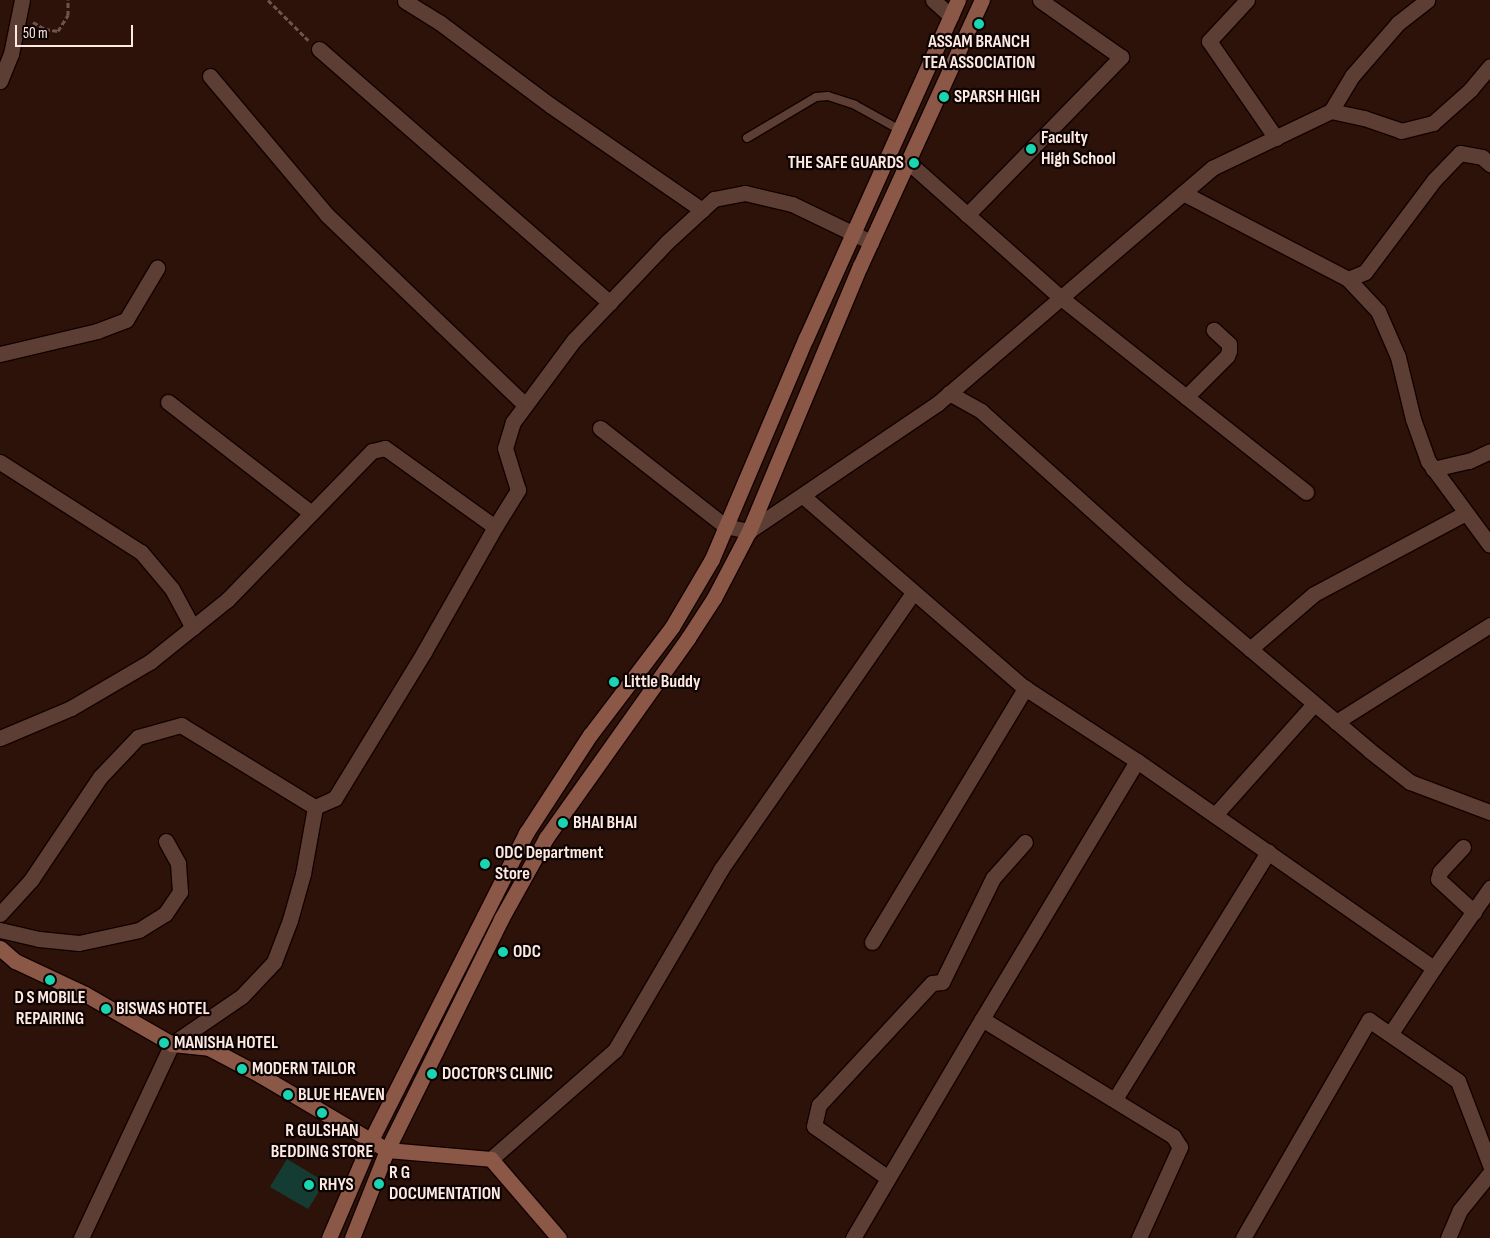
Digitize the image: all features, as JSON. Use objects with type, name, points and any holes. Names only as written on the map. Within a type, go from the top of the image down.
[{"type":"main road","points":[[329,1238],[371,1140],[526,833],[584,743],[672,627],[712,559],[725,526],[743,491],[806,338],[958,0]]},
{"type":"main road","points":[[352,1238],[387,1150],[501,919],[546,838],[688,638],[714,598],[749,531],[871,242],[982,0]]},
{"type":"main road","points":[[0,948],[15,961],[86,994],[172,1044],[209,1048],[260,1075],[387,1150],[491,1159],[559,1238]]},
{"type":"street","points":[[0,81],[22,0]]},
{"type":"street","points":[[933,0],[950,16]]},
{"type":"street","points":[[967,215],[1121,57],[1040,0]]},
{"type":"street","points":[[1247,0],[1209,41],[1276,138]]},
{"type":"street","points":[[600,428],[725,526],[749,531],[803,496],[949,393],[1212,168],[1331,111],[1352,76],[1363,63],[1398,23],[1427,0]]},
{"type":"street","points":[[405,1],[439,22],[550,105],[702,210]]},
{"type":"street","points":[[319,49],[610,302]]},
{"type":"street","points":[[1331,111],[1364,118],[1401,131],[1433,123],[1470,90],[1490,66]]},
{"type":"street","points":[[210,76],[327,215],[525,405]]},
{"type":"street","points":[[1348,279],[1365,272],[1434,180],[1460,153],[1482,157],[1490,164]]},
{"type":"street","points":[[908,162],[1060,297],[1306,492]]},
{"type":"street","points":[[1183,192],[1348,279],[1378,310],[1398,357],[1413,419],[1428,461],[1490,545]]},
{"type":"street","points":[[315,807],[335,798],[424,652],[518,490],[506,448],[513,422],[574,340],[667,242],[714,199],[745,193],[792,204],[871,242]]},
{"type":"street","points":[[0,354],[97,331],[126,320],[157,268]]},
{"type":"street","points":[[1186,397],[1227,356],[1229,344],[1214,330]]},
{"type":"street","points":[[949,393],[981,411],[1250,649],[1410,782],[1490,812]]},
{"type":"street","points":[[168,402],[311,513]]},
{"type":"street","points":[[0,738],[79,703],[151,661],[227,600],[372,451],[385,448],[495,528]]},
{"type":"street","points":[[1433,469],[1469,461],[1490,451]]},
{"type":"street","points":[[0,462],[141,552],[172,589],[193,628]]},
{"type":"street","points":[[803,496],[1025,688],[1137,761],[1434,968]]},
{"type":"street","points":[[1250,649],[1314,594],[1466,513]]},
{"type":"street","points":[[491,1159],[615,1050],[722,869],[913,593]]},
{"type":"street","points":[[1336,722],[1490,625]]},
{"type":"street","points":[[872,942],[1025,688]]},
{"type":"street","points":[[1215,815],[1314,704]]},
{"type":"street","points":[[0,914],[31,880],[100,777],[138,737],[181,725],[315,807]]},
{"type":"street","points":[[853,1238],[1137,761]]},
{"type":"street","points":[[81,1238],[172,1044],[242,996],[274,962],[290,920],[303,874],[315,807]]},
{"type":"street","points":[[0,930],[39,939],[79,943],[139,930],[165,914],[180,892],[178,863],[166,841]]},
{"type":"street","points":[[888,1178],[814,1126],[819,1105],[932,983],[942,982],[993,878],[1025,842]]},
{"type":"street","points":[[1462,847],[1440,872],[1438,879],[1474,912]]},
{"type":"street","points":[[1115,1099],[1268,852]]},
{"type":"street","points":[[1391,1033],[1490,888]]},
{"type":"street","points":[[982,1019],[1173,1136],[1180,1147],[1139,1238]]},
{"type":"street","points":[[1243,1238],[1369,1020],[1391,1033],[1458,1081],[1490,1165]]},
{"type":"street","points":[[1448,1238],[1460,1210],[1490,1173]]},
{"type":"lane","points":[[747,138],[816,97],[828,96],[855,105],[900,130]]},
{"type":"path","points":[[19,15],[45,29],[58,31],[68,15],[68,0]]},
{"type":"path","points":[[268,0],[319,49]]},
{"type":"building","points":[[287,1159],[325,1182],[308,1209],[270,1187]]},
{"type":"place","name":"ASSAM BRANCH TEA ASSOCIATION","points":[[979,24]]},
{"type":"place","name":"SPARSH HIGH","points":[[944,97]]},
{"type":"place","name":"Faculty High School","points":[[1031,149]]},
{"type":"place","name":"THE SAFE GUARDS","points":[[914,163]]},
{"type":"place","name":"Little Buddy","points":[[614,682]]},
{"type":"place","name":"BHAI BHAI","points":[[563,823]]},
{"type":"place","name":"ODC Department Store","points":[[485,864]]},
{"type":"place","name":"ODC","points":[[503,952]]},
{"type":"place","name":"D S MOBILE REPAIRING","points":[[50,980]]},
{"type":"place","name":"BISWAS HOTEL","points":[[106,1009]]},
{"type":"place","name":"MANISHA HOTEL","points":[[164,1043]]},
{"type":"place","name":"MODERN TAILOR","points":[[242,1069]]},
{"type":"place","name":"DOCTOR'S CLINIC","points":[[432,1074]]},
{"type":"place","name":"BLUE HEAVEN","points":[[288,1095]]},
{"type":"place","name":"R GULSHAN BEDDING STORE","points":[[322,1113]]},
{"type":"place","name":"R G DOCUMENTATION","points":[[379,1184]]},
{"type":"place","name":"RHYS","points":[[309,1185]]}]
